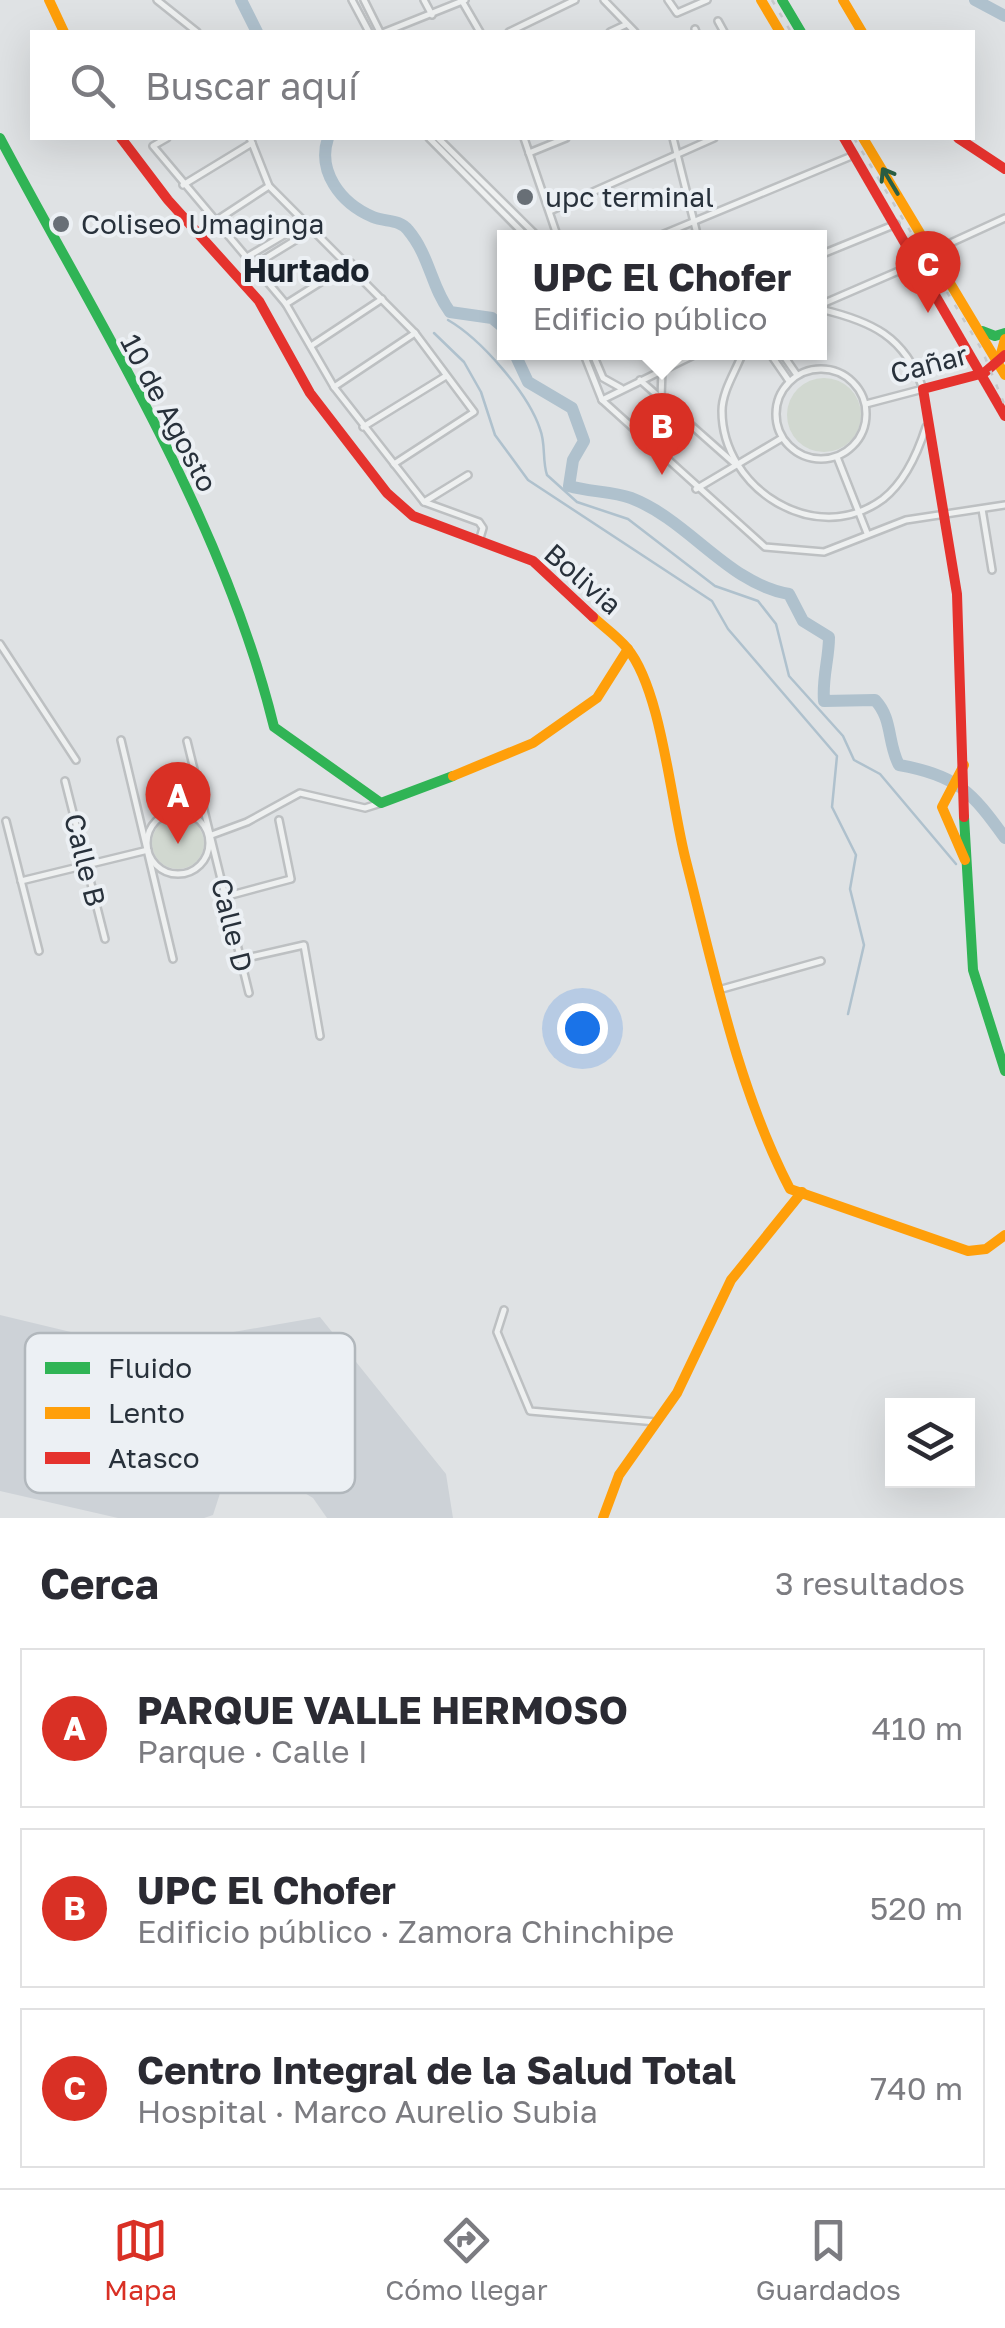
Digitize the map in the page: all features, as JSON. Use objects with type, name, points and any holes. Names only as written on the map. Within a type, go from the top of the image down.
[{"type":"street","points":[[48,0],[63,30]]},
{"type":"street","points":[[157,0],[194,30]]},
{"type":"street","points":[[352,0],[368,30]]},
{"type":"street","points":[[364,0],[381,30]]},
{"type":"street","points":[[424,0],[432,14]]},
{"type":"street","points":[[388,30],[464,0],[479,30]]},
{"type":"street","points":[[514,30],[575,0]]},
{"type":"street","points":[[604,0],[633,30]]},
{"type":"street","points":[[668,0],[677,13],[707,0]]},
{"type":"street","points":[[761,0],[779,30]]},
{"type":"street","points":[[782,0],[801,30]]},
{"type":"street","points":[[843,0],[861,30]]},
{"type":"street","points":[[718,21],[723,30]]},
{"type":"street","points":[[614,30],[626,24]]},
{"type":"street","name":"10 de Agosto","points":[[0,138],[189,494],[263,682],[271,721],[278,732],[381,803]]},
{"type":"street","name":"Bolivia","points":[[122,140],[168,200],[259,301],[310,392],[387,493],[413,516],[480,538],[532,561],[628,650],[647,685],[685,858],[767,1145],[790,1189],[802,1192]]},
{"type":"street","points":[[164,140],[153,146],[286,304],[334,387],[363,427],[424,502],[479,522],[483,528],[480,538]]},
{"type":"street","points":[[183,185],[251,140],[269,186],[311,231],[350,262],[416,332],[474,412],[394,464]]},
{"type":"street","points":[[431,140],[520,230]]},
{"type":"street","points":[[440,140],[531,230]]},
{"type":"street","points":[[525,140],[556,230]]},
{"type":"street","points":[[529,154],[561,140]]},
{"type":"street","points":[[673,140],[696,230]]},
{"type":"street","points":[[550,210],[709,140]]},
{"type":"street","points":[[845,140],[984,373],[1005,416]]},
{"type":"street","points":[[864,140],[1003,361],[1005,375]]},
{"type":"street","points":[[961,140],[1005,169]]},
{"type":"street","points":[[670,230],[854,155]]},
{"type":"street","points":[[214,222],[269,186]]},
{"type":"street","points":[[933,251],[1005,218]]},
{"type":"street","points":[[246,258],[304,222]]},
{"type":"street","points":[[827,251],[896,224]]},
{"type":"street","points":[[253,266],[311,231]]},
{"type":"street","points":[[278,238],[284,247]]},
{"type":"street","points":[[286,304],[350,262]]},
{"type":"street","points":[[827,304],[917,263]]},
{"type":"street","points":[[311,346],[382,299]]},
{"type":"street","points":[[827,309],[862,319],[887,332],[916,367],[923,388],[940,513],[957,594],[966,862],[974,970],[1005,1072]]},
{"type":"street","points":[[980,330],[989,336],[1005,336]]},
{"type":"street","points":[[334,387],[416,332]]},
{"type":"street","name":"Cañar","points":[[866,404],[984,373],[1003,361],[1005,336]]},
{"type":"street","points":[[589,360],[602,400],[696,490],[765,547],[824,552],[867,533],[940,513],[1005,505]]},
{"type":"street","points":[[591,360],[603,378],[621,388]]},
{"type":"street","points":[[602,400],[682,360]]},
{"type":"street","points":[[735,464],[722,407],[740,360]]},
{"type":"street","points":[[775,360],[789,382]]},
{"type":"street","points":[[786,360],[797,376]]},
{"type":"street","points":[[661,399],[662,369]]},
{"type":"street","points":[[818,369],[839,372],[856,385],[866,404],[861,436],[837,457],[806,457],[782,438],[776,405],[797,376],[818,369]]},
{"type":"street","points":[[363,427],[446,375]]},
{"type":"street","points":[[640,380],[735,464],[758,491],[779,506],[831,517],[883,499],[916,458],[926,426]]},
{"type":"street","points":[[696,490],[782,438]]},
{"type":"street","points":[[837,457],[867,533]]},
{"type":"street","points":[[424,502],[468,475]]},
{"type":"street","points":[[982,508],[992,570]]},
{"type":"street","points":[[0,644],[76,760]]},
{"type":"street","points":[[209,836],[247,822],[300,793],[365,808],[533,744],[597,698],[628,650]]},
{"type":"street","points":[[121,740],[173,959]]},
{"type":"street","name":"Calle D","points":[[186,741],[249,993]]},
{"type":"street","points":[[964,766],[944,796],[944,817],[966,862]]},
{"type":"street","name":"Calle B","points":[[65,780],[104,940]]},
{"type":"street","points":[[175,812],[192,816],[209,836],[204,861],[182,874],[157,866],[148,850],[153,825],[175,812]]},
{"type":"street","points":[[224,897],[291,879],[279,820]]},
{"type":"street","points":[[6,821],[39,951]]},
{"type":"street","points":[[21,881],[148,850]]},
{"type":"street","points":[[241,960],[304,945],[320,1036]]},
{"type":"street","points":[[722,989],[821,961]]},
{"type":"street","points":[[604,1518],[620,1475],[659,1422],[731,1280],[802,1192],[968,1252],[986,1249],[1005,1235]]},
{"type":"street","points":[[504,1310],[497,1332],[530,1410],[659,1422]]},
{"type":"shaded area","points":[[824,378],[850,389],[861,415],[850,441],[824,452],[798,441],[787,415],[798,389]]},
{"type":"shaded area","points":[[178,817],[196,825],[204,843],[196,861],[178,869],[160,861],[152,843],[160,825]]},
{"type":"shaded area","points":[[0,1315],[75,1333],[25,1333],[25,1493],[220,1493],[213,1515],[204,1518],[118,1518],[0,1491]]},
{"type":"shaded area","points":[[320,1317],[333,1333],[228,1333]]},
{"type":"shaded area","points":[[355,1361],[446,1474],[453,1518],[327,1518],[305,1493],[355,1493]]},
{"type":"waterway","points":[[241,0],[256,30]]},
{"type":"waterway","points":[[975,0],[1005,16]]},
{"type":"waterway","points":[[328,140],[326,162],[341,195],[361,211],[408,230],[450,312],[492,318],[497,322]]},
{"type":"waterway","points":[[448,320],[488,353],[525,399],[542,435],[547,475],[577,502],[628,519],[715,586],[758,601],[776,624],[789,676],[843,736],[854,760],[880,774],[956,864]]},
{"type":"waterway","points":[[434,333],[464,362],[481,392],[495,435],[528,480],[712,601],[728,629],[837,756],[832,807],[856,855],[850,889],[864,945],[848,1014]]},
{"type":"waterway","points":[[518,360],[528,382],[572,408],[584,441],[573,460],[569,486],[624,496],[652,508],[746,578],[789,594],[803,621],[829,637],[824,701],[875,700],[885,715],[899,765],[935,774],[961,788],[1005,838]]},
{"type":"railway","points":[[772,0],[790,30]]},
{"type":"railway","points":[[855,140],[982,350],[1005,406]]},
{"type":"traffic: fast","points":[[782,0],[800,30]]},
{"type":"traffic: fast","points":[[0,138],[117,352],[191,499],[252,649],[274,727],[381,803],[453,776]]},
{"type":"traffic: fast","points":[[982,331],[995,336],[1005,333]]},
{"type":"traffic: fast","points":[[964,817],[973,970],[1005,1071]]},
{"type":"traffic: slow","points":[[49,0],[63,30]]},
{"type":"traffic: slow","points":[[761,0],[779,30]]},
{"type":"traffic: slow","points":[[843,0],[861,30]]},
{"type":"traffic: slow","points":[[864,140],[1005,375]]},
{"type":"traffic: slow","points":[[1000,357],[1005,339]]},
{"type":"traffic: slow","points":[[593,617],[627,648],[649,691],[686,861],[729,1028],[756,1111],[790,1189],[968,1251],[986,1249],[1005,1235]]},
{"type":"traffic: slow","points":[[453,776],[533,743],[597,698],[628,649]]},
{"type":"traffic: slow","points":[[964,765],[942,807],[965,860]]},
{"type":"traffic: slow","points":[[603,1518],[619,1475],[677,1393],[731,1280],[802,1192]]},
{"type":"traffic: jam","points":[[123,140],[168,200],[259,301],[310,393],[387,493],[413,516],[533,561],[593,617]]},
{"type":"traffic: jam","points":[[845,140],[1005,416]]},
{"type":"traffic: jam","points":[[961,140],[1005,169]]},
{"type":"traffic: jam","points":[[964,817],[957,594],[923,389],[984,373],[1005,355]]},
{"type":"place","name":"upc terminal","points":[[525,197]]},
{"type":"place","name":"Coliseo Umaginga","points":[[61,224]]},
{"type":"place","name":"Centro Integral de la Salud Total","points":[[928,313]]},
{"type":"place","name":"UPC El Chofer","points":[[662,475]]},
{"type":"place","name":"PARQUE VALLE HERMOSO","points":[[178,844]]},
{"type":"district","name":"Hurtado","points":[[306,271]]}]
